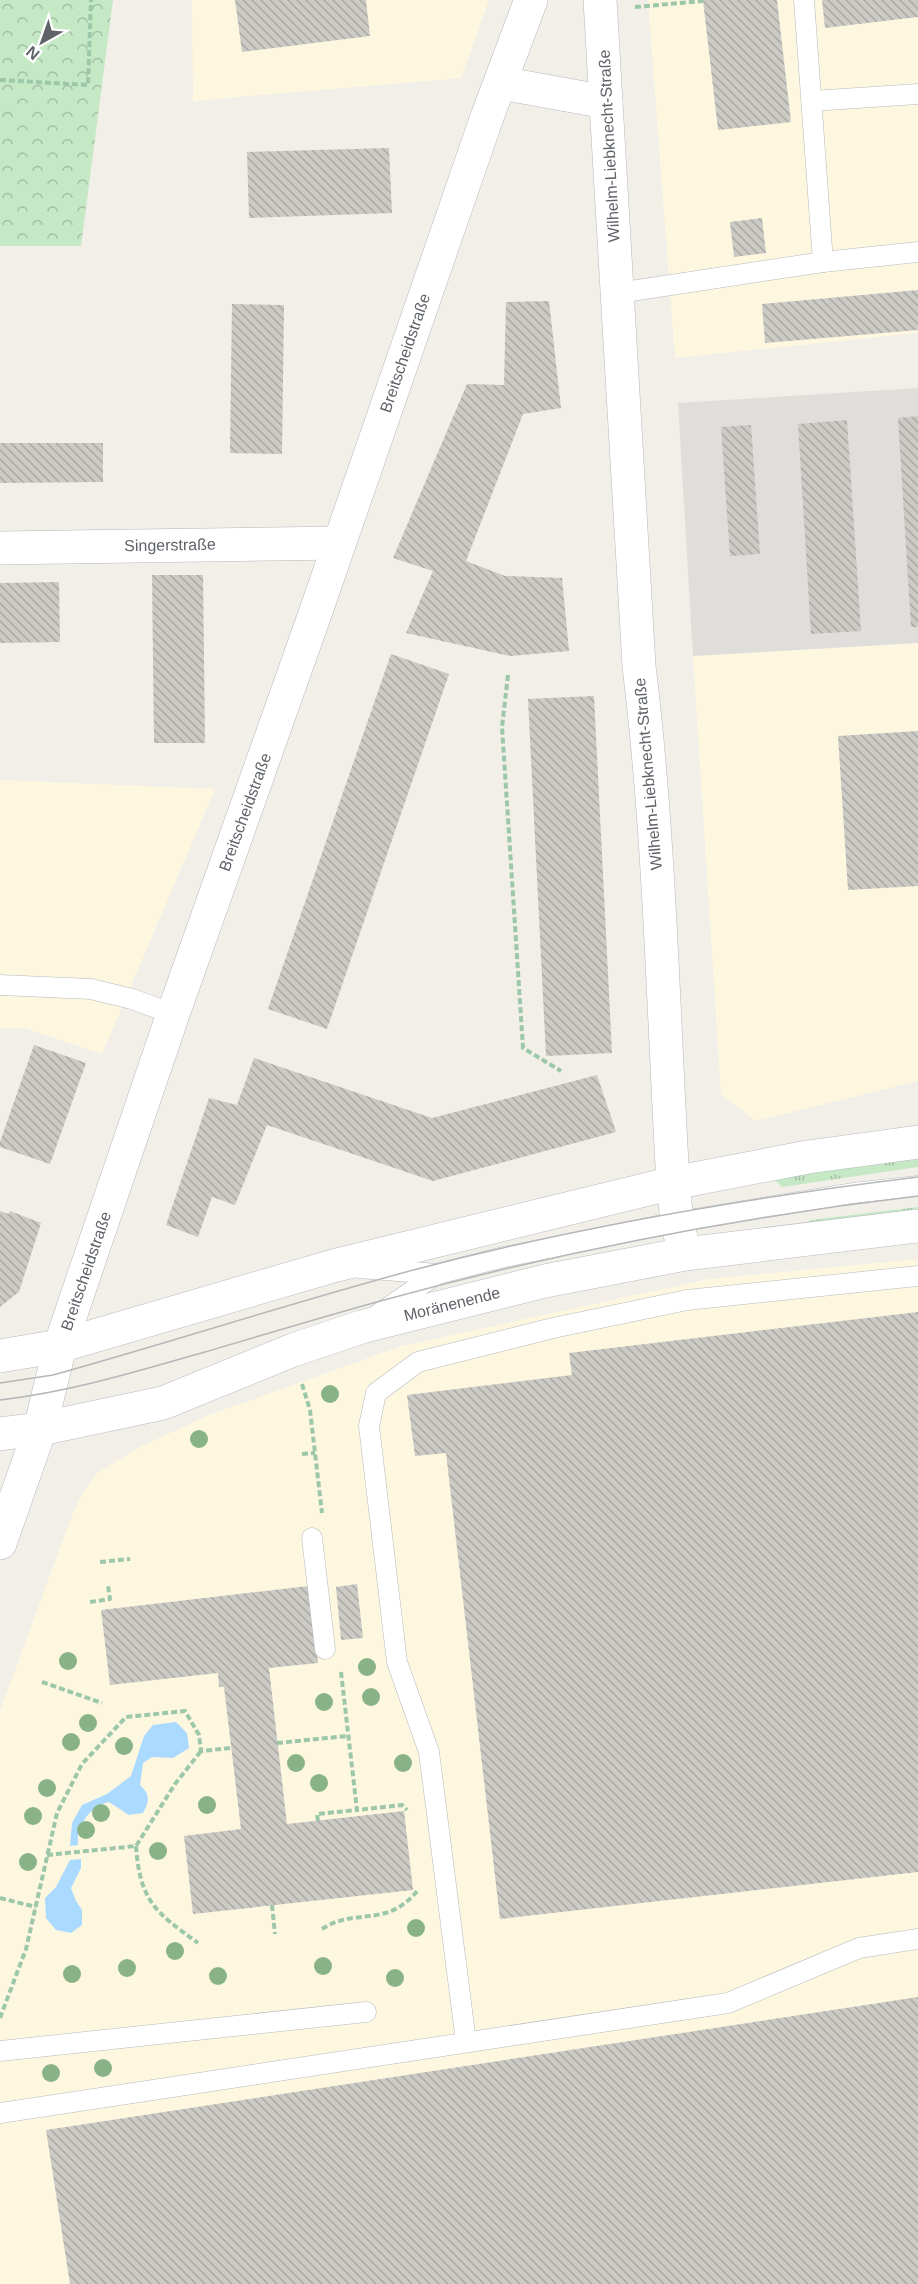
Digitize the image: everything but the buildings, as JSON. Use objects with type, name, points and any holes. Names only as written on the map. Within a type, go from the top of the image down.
[{"type":"street","name":"Breitscheidstraße","points":[[0,1544],[40,1429],[60,1346],[174,1014],[487,117],[531,0]]},
{"type":"street","name":"Wilhelm-Liebknecht-Straße","points":[[601,5],[639,666],[656,855],[677,1222],[685,1254]]},
{"type":"street","points":[[501,83],[606,102]]},
{"type":"street","name":"Singerstraße","points":[[0,548],[339,543]]},
{"type":"street","points":[[0,1356],[60,1346],[333,1266],[674,1183],[808,1157],[918,1142]]},
{"type":"street","name":"Moränenende","points":[[0,1434],[40,1429],[163,1403],[293,1350],[361,1327],[545,1281],[685,1254],[918,1226]]},
{"type":"lane","points":[[804,0],[824,262]]},
{"type":"lane","points":[[812,101],[918,94]]},
{"type":"lane","points":[[618,292],[824,262],[918,252]]},
{"type":"lane","points":[[0,985],[91,990],[132,999],[174,1014]]},
{"type":"lane","points":[[333,1266],[437,1274],[504,1257],[677,1222],[918,1186]]},
{"type":"lane","points":[[361,1327],[437,1274]]},
{"type":"lane","points":[[466,2042],[429,1752],[397,1662],[369,1426],[376,1393],[418,1362],[553,1328],[687,1300],[918,1276]]},
{"type":"lane","points":[[318,1531],[325,1649]]},
{"type":"lane","points":[[0,2113],[728,2003],[859,1948],[918,1939]]},
{"type":"lane","points":[[0,2051],[366,2012]]},
{"type":"path","points":[[0,81],[88,85],[91,0]]},
{"type":"path","points":[[601,5],[703,1]]},
{"type":"path","points":[[508,675],[502,727],[523,1048],[561,1071]]},
{"type":"path","points":[[301,1381],[310,1410],[315,1453],[318,1531]]},
{"type":"path","points":[[302,1454],[315,1453]]},
{"type":"path","points":[[100,1562],[130,1558]]},
{"type":"path","points":[[90,1602],[110,1599],[108,1586]]},
{"type":"path","points":[[340,1667],[357,1810]]},
{"type":"path","points":[[42,1682],[102,1703]]},
{"type":"path","points":[[0,2018],[27,1949],[57,1813],[82,1764],[126,1717],[185,1711],[199,1735],[201,1751],[175,1784],[136,1846],[138,1872],[145,1894],[164,1919],[198,1942]]},
{"type":"path","points":[[278,1743],[348,1736]]},
{"type":"path","points":[[201,1751],[231,1748]]},
{"type":"path","points":[[318,1821],[317,1814],[402,1805],[409,1812]]},
{"type":"path","points":[[47,1855],[136,1846]]},
{"type":"path","points":[[322,1929],[334,1921],[386,1915],[411,1899],[420,1888]]},
{"type":"path","points":[[0,1898],[36,1906]]},
{"type":"path","points":[[272,1905],[275,1934]]},
{"type":"shaded area","points":[[192,0],[489,0],[461,78],[193,101]]},
{"type":"shaded area","points":[[648,0],[918,0],[918,333],[675,358]]},
{"type":"shaded area","points":[[918,388],[918,643],[693,656],[678,403]]},
{"type":"shaded area","points":[[918,643],[918,1081],[756,1121],[721,1094],[693,656]]},
{"type":"shaded area","points":[[0,780],[215,789],[102,1054],[25,1028],[0,1028]]},
{"type":"shaded area","points":[[918,1259],[918,2284],[0,2284],[0,1711],[71,1518],[80,1498],[96,1474],[136,1449],[209,1415],[402,1346],[709,1279]]},
{"type":"green space","points":[[0,0],[113,0],[81,246],[0,246]]},
{"type":"green space","points":[[918,1152],[918,1167],[782,1187],[776,1181],[776,1176]]},
{"type":"green space","points":[[918,1207],[918,1215],[807,1223],[810,1220]]},
{"type":"water","points":[[176,1722],[187,1733],[189,1748],[173,1758],[152,1757],[143,1763],[140,1785],[148,1798],[143,1813],[129,1815],[109,1802],[102,1804],[86,1817],[79,1830],[78,1845],[70,1846],[72,1823],[82,1805],[107,1794],[131,1776],[144,1736],[153,1725]]},
{"type":"water","points":[[81,1859],[81,1868],[71,1888],[82,1910],[82,1925],[71,1933],[56,1930],[46,1918],[45,1898],[56,1887],[70,1860]]},
{"type":"tram line","points":[[0,1383],[53,1375],[362,1284],[533,1241],[724,1204],[918,1177]]},
{"type":"tram line","points":[[0,1400],[100,1381],[384,1300],[516,1266],[716,1225],[918,1196]]}]
